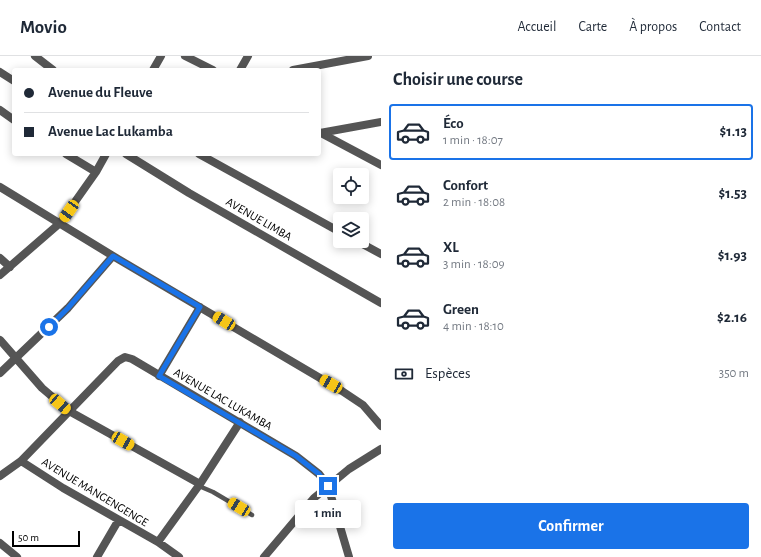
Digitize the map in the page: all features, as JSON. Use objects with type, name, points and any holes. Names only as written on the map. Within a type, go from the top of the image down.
[{"type":"street","points":[[34,56],[50,68]]},
{"type":"street","points":[[155,68],[161,56]]},
{"type":"street","points":[[185,56],[209,68]]},
{"type":"street","points":[[241,68],[248,56]]},
{"type":"street","points":[[304,68],[368,56]]},
{"type":"street","points":[[0,72],[12,80]]},
{"type":"street","points":[[0,110],[12,119]]},
{"type":"street","points":[[321,133],[381,122]]},
{"type":"street","points":[[321,134],[381,165]]},
{"type":"street","points":[[69,156],[96,172]]},
{"type":"street","points":[[0,275],[60,223],[96,172],[105,156]]},
{"type":"street","name":"AVENUE LIMBA","points":[[129,156],[188,193],[381,303]]},
{"type":"street","points":[[203,156],[333,228]]},
{"type":"street","points":[[0,186],[113,256],[342,391],[363,405],[381,426]]},
{"type":"street","points":[[369,248],[381,254]]},
{"type":"street","points":[[0,374],[68,308],[113,256]]},
{"type":"street","points":[[0,258],[10,267]]},
{"type":"street","points":[[159,376],[200,307]]},
{"type":"street","points":[[0,340],[42,388],[69,411],[200,485]]},
{"type":"street","name":"AVENUE LAC LUKAMBA","points":[[0,476],[21,461],[118,361],[125,357],[132,359],[296,456],[319,474],[328,486]]},
{"type":"street","points":[[158,542],[200,485],[240,422]]},
{"type":"street","points":[[264,557],[272,554],[297,516],[328,486],[364,459],[381,449]]},
{"type":"street","name":"AVENUE MANGENGENGE","points":[[21,461],[118,520],[158,542],[179,557]]},
{"type":"street","points":[[328,486],[349,557]]},
{"type":"street","points":[[97,557],[118,520]]},
{"type":"street","points":[[0,543],[17,557]]},
{"type":"lane","points":[[200,485],[252,515]]},
{"type":"route","points":[[49,327],[68,308],[113,256],[200,307],[159,376],[296,456],[319,474],[328,486]]}]
